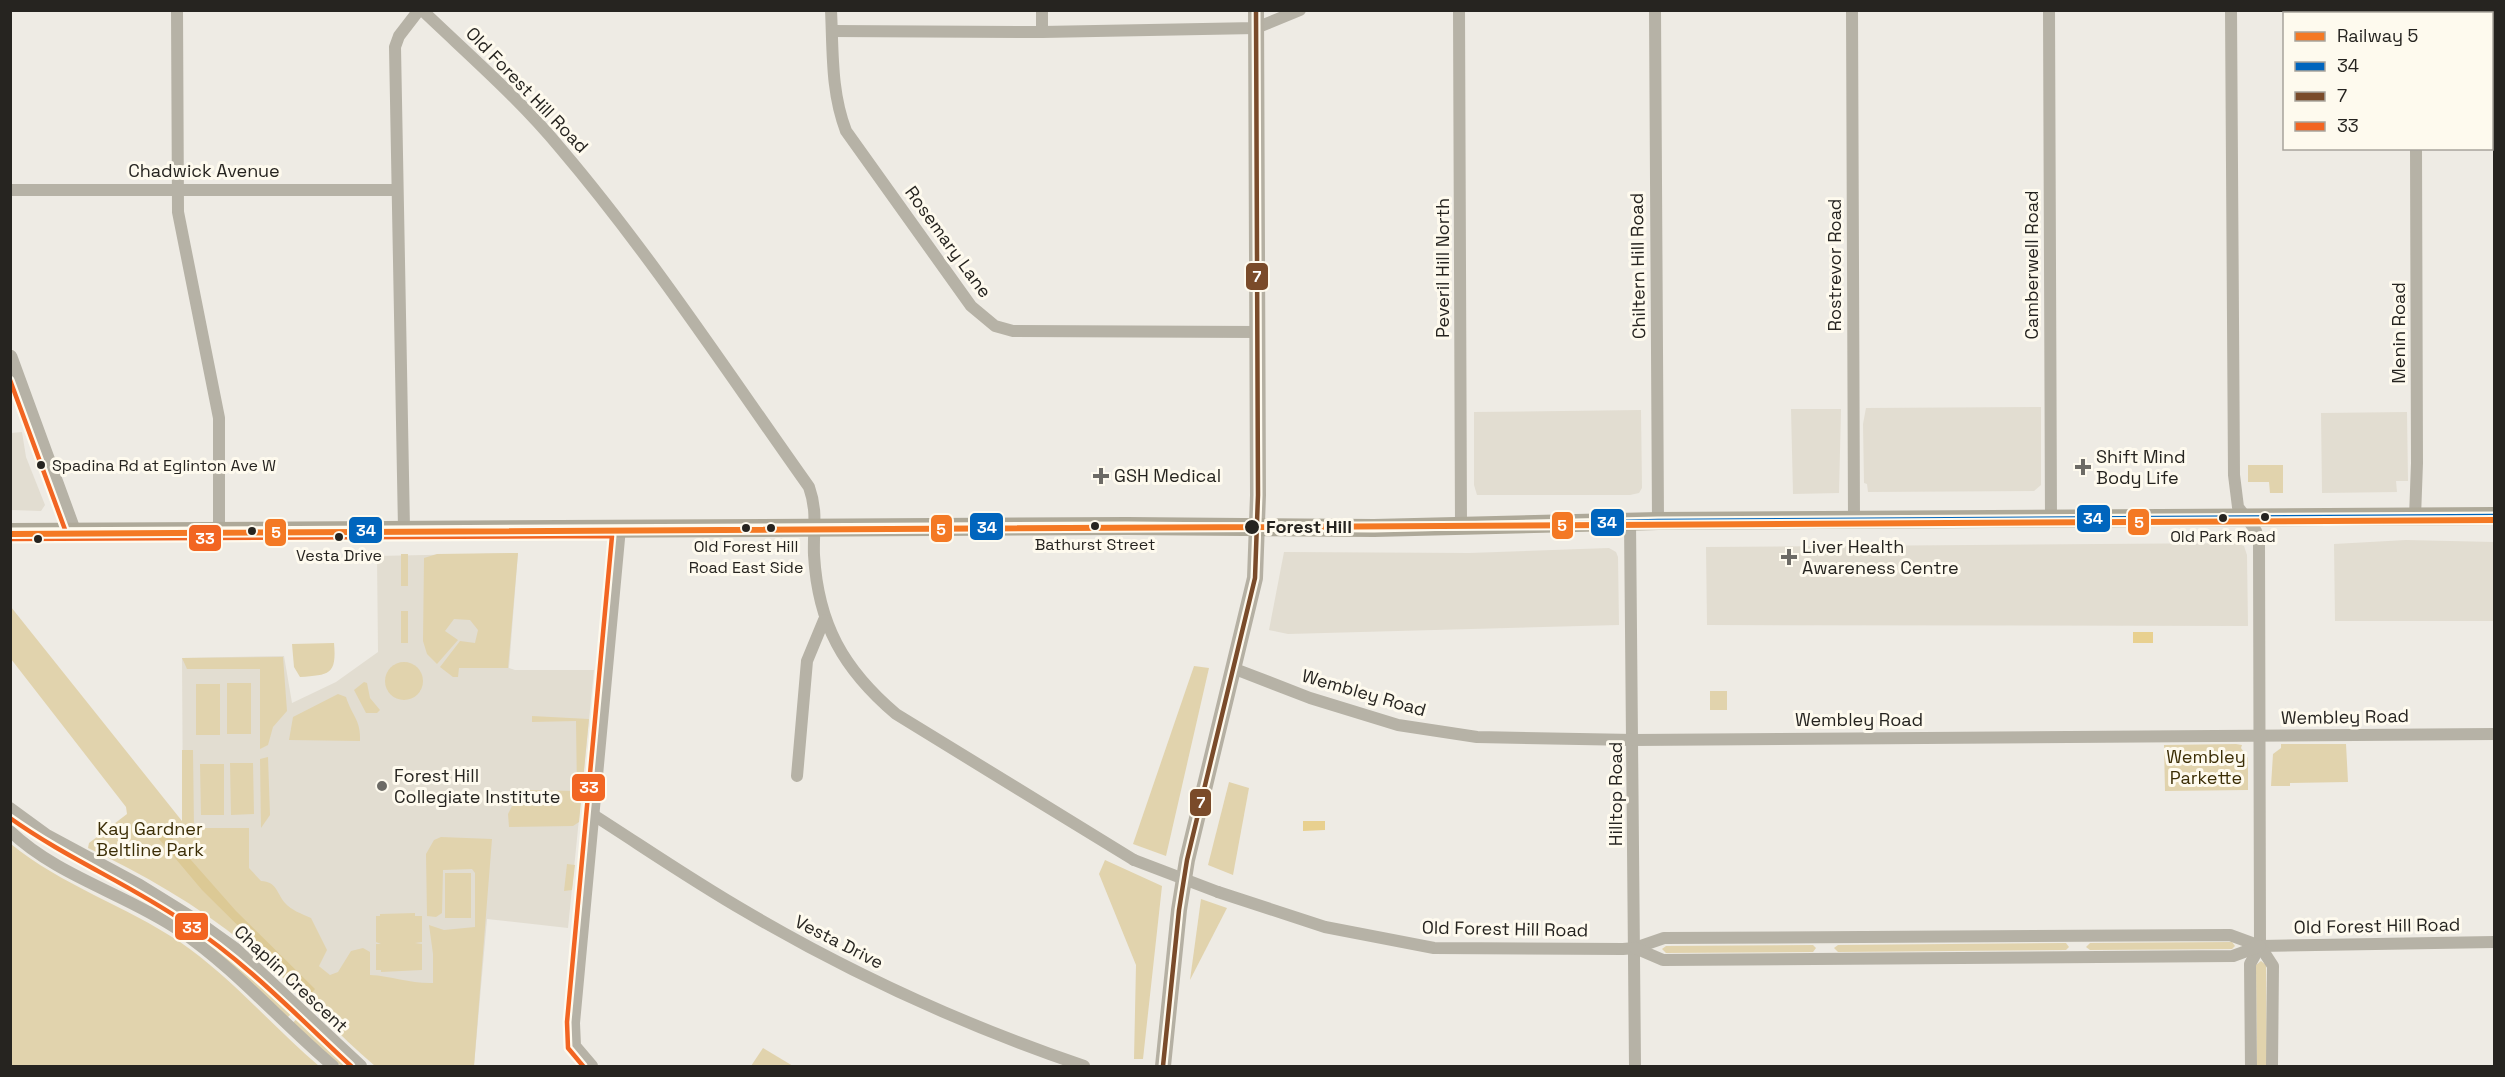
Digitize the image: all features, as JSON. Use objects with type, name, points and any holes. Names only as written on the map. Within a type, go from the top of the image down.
[{"type":"main road","points":[[1163,1066],[1179,910],[1187,860],[1256,578],[1256,10]]},
{"type":"main road","points":[[10,532],[1461,526],[1658,520],[2051,520],[2494,516]]},
{"type":"street","points":[[177,10],[180,189],[178,212],[219,418],[219,531]]},
{"type":"street","points":[[404,530],[395,47],[399,36],[421,10]]},
{"type":"street","name":"Old Forest Hill Road","points":[[421,10],[518,102],[560,147],[600,197],[809,487],[816,505],[817,591],[824,620],[847,662],[876,697],[896,714],[1134,860],[1218,892],[1325,927],[1434,948],[1635,948],[1664,938],[2076,935],[2230,935],[2260,946]]},
{"type":"street","name":"Rosemary Lane","points":[[831,10],[833,76],[838,110],[846,131],[971,306],[985,320],[1013,331],[1257,332]]},
{"type":"street","points":[[1042,10],[1042,32]]},
{"type":"street","points":[[832,31],[1042,32],[1256,28],[1299,10]]},
{"type":"street","name":"Peveril Hill North","points":[[1459,10],[1461,526]]},
{"type":"street","name":"Chiltern Hill Road","points":[[1655,10],[1658,520]]},
{"type":"street","name":"Rostrevor Road","points":[[1852,10],[1854,520]]},
{"type":"street","name":"Camberwell Road","points":[[2049,10],[2051,520]]},
{"type":"street","points":[[2231,10],[2234,475],[2238,507],[2256,531],[2259,543],[2260,946],[2250,964],[2251,1066]]},
{"type":"street","name":"Menin Road","points":[[2415,517],[2416,150]]},
{"type":"street","name":"Chadwick Avenue","points":[[10,190],[397,190]]},
{"type":"street","points":[[10,357],[74,532]]},
{"type":"street","name":"Hilltop Road","points":[[1630,521],[1634,740],[1635,1066]]},
{"type":"street","points":[[591,1066],[580,1055],[574,1034],[620,528]]},
{"type":"street","points":[[797,776],[807,661],[824,620]]},
{"type":"street","name":"Wembley Road","points":[[1235,669],[1339,708],[1398,725],[1477,737],[1634,740],[2494,734]]},
{"type":"street","name":"Chaplin Crescent","points":[[10,808],[47,835],[180,910],[236,949],[360,1066]]},
{"type":"street","name":"Vesta Drive","points":[[594,816],[744,911],[866,977],[1035,1050],[1084,1066]]},
{"type":"street","name":"Chaplin Crescent","points":[[10,831],[68,870],[130,900],[179,930],[225,964],[333,1066]]},
{"type":"street","points":[[2076,935],[2076,956]]},
{"type":"street","points":[[1825,938],[1825,958]]},
{"type":"street","name":"Old Forest Hill Road","points":[[1635,948],[1663,960],[2233,956],[2260,946],[2494,942]]},
{"type":"street","points":[[2260,946],[2272,966],[2272,1066]]},
{"type":"shaded area","points":[[2041,407],[2041,485],[2034,491],[1868,492],[1867,484],[1864,483],[1863,424],[1866,408]]},
{"type":"shaded area","points":[[1791,409],[1841,409],[1839,493],[1793,494]]},
{"type":"shaded area","points":[[1641,410],[1642,488],[1639,493],[1630,495],[1477,495],[1474,485],[1474,412]]},
{"type":"shaded area","points":[[2407,412],[2408,481],[2396,481],[2397,492],[2322,493],[2321,413]]},
{"type":"shaded area","points":[[22,432],[26,457],[45,505],[41,511],[11,510],[11,433]]},
{"type":"shaded area","points":[[2406,540],[2494,542],[2494,621],[2335,621],[2334,544]]},
{"type":"shaded area","points":[[2236,543],[2244,546],[2247,555],[2248,626],[1707,625],[1706,547]]},
{"type":"shaded area","points":[[1609,548],[1616,552],[1618,557],[1619,625],[1288,634],[1269,630],[1284,552],[1469,553]]},
{"type":"shaded area","name":"Forest Hill Collegiate Institute","points":[[518,553],[509,668],[515,670],[594,670],[568,928],[487,919],[474,1066],[435,1066],[319,966],[183,823],[182,658],[284,656],[292,703],[336,682],[378,652],[377,556]]},
{"type":"shaded area","points":[[2133,632],[2153,632],[2153,643],[2133,643]]},
{"type":"shaded area","points":[[1303,821],[1325,821],[1325,830],[1303,831]]},
{"type":"shaded area","points":[[161,826],[236,911],[315,989],[309,996],[202,890],[159,839]]},
{"type":"green space","points":[[2248,465],[2283,465],[2283,493],[2270,493],[2269,482],[2248,482]]},
{"type":"green space","points":[[518,553],[508,668],[459,668],[458,677],[453,677],[440,667],[460,641],[475,643],[478,630],[470,620],[454,619],[445,631],[458,640],[437,664],[427,654],[423,641],[424,558],[437,554]]},
{"type":"green space","points":[[401,554],[408,554],[408,586],[401,586]]},
{"type":"green space","name":"Kay Gardner Beltline Park","points":[[11,607],[182,821],[182,750],[193,750],[194,828],[249,828],[249,868],[261,881],[270,883],[276,888],[287,905],[311,918],[327,950],[319,966],[330,975],[338,972],[351,951],[363,948],[370,952],[370,975],[433,983],[433,954],[429,925],[444,930],[475,927],[475,873],[472,869],[443,870],[442,913],[436,917],[427,916],[426,854],[434,840],[441,837],[492,839],[474,1066],[375,1066],[278,973],[227,930],[169,891],[88,848],[89,843],[127,814],[126,807],[11,659]]},
{"type":"green space","points":[[401,611],[408,611],[408,643],[401,643]]},
{"type":"green space","points":[[334,643],[334,662],[329,671],[324,674],[300,677],[294,667],[292,644]]},
{"type":"green space","points":[[283,657],[287,711],[273,727],[268,745],[260,749],[260,669],[187,669],[182,658]]},
{"type":"green space","points":[[404,662],[411,663],[417,668],[422,674],[422,688],[417,694],[411,699],[404,700],[397,699],[391,694],[386,688],[385,681],[386,674],[391,668],[397,663]]},
{"type":"green space","points":[[1194,666],[1209,668],[1166,856],[1133,844]]},
{"type":"green space","points":[[364,682],[367,683],[370,698],[380,710],[377,713],[366,713],[354,690]]},
{"type":"green space","points":[[227,683],[251,683],[251,734],[227,734]]},
{"type":"green space","points":[[196,684],[220,684],[220,735],[196,735]]},
{"type":"green space","points":[[1710,691],[1727,691],[1727,710],[1710,710]]},
{"type":"green space","points":[[338,694],[346,697],[358,723],[360,741],[289,740],[293,717]]},
{"type":"green space","points":[[532,716],[589,719],[579,822],[573,826],[509,827],[508,814],[520,790],[577,791],[576,721],[532,722]]},
{"type":"green space","name":"Wembley Parkette","points":[[2281,744],[2346,744],[2348,782],[2290,783],[2290,786],[2271,786],[2273,754],[2281,748]]},
{"type":"green space","name":"Wembley Parkette","points":[[2164,745],[2242,745],[2241,748],[2248,758],[2248,790],[2165,791]]},
{"type":"green space","points":[[268,757],[270,815],[261,828],[260,759]]},
{"type":"green space","points":[[230,763],[253,763],[254,814],[231,815]]},
{"type":"green space","points":[[200,764],[224,764],[224,815],[201,815]]},
{"type":"green space","points":[[1229,782],[1249,788],[1233,875],[1208,865]]},
{"type":"green space","points":[[11,844],[51,872],[138,917],[180,942],[234,986],[319,1066],[11,1066]]},
{"type":"green space","points":[[1105,860],[1162,886],[1143,1059],[1134,1059],[1136,965],[1099,874]]},
{"type":"green space","points":[[567,864],[575,865],[572,890],[564,891]]},
{"type":"green space","points":[[445,873],[471,873],[471,918],[445,918]]},
{"type":"green space","points":[[1201,899],[1227,908],[1190,980]]},
{"type":"green space","points":[[150,901],[213,939],[292,1013],[287,1018],[151,907]]},
{"type":"green space","points":[[415,913],[415,916],[422,916],[422,942],[415,943],[422,944],[422,970],[381,972],[381,970],[376,970],[376,944],[381,944],[376,942],[376,916]]},
{"type":"green space","points":[[2232,942],[2235,946],[2232,949],[2090,950],[2086,947],[2090,943]]},
{"type":"green space","points":[[2066,943],[2069,947],[2066,950],[1838,952],[1834,948],[1838,945]]},
{"type":"green space","points":[[1813,945],[1816,948],[1813,952],[1666,953],[1662,949],[1666,946]]},
{"type":"green space","points":[[2261,961],[2266,965],[2267,1066],[2257,1066],[2256,965]]},
{"type":"green space","points":[[298,1017],[351,1066],[341,1066],[292,1024]]},
{"type":"green space","points":[[763,1048],[793,1066],[751,1066]]},
{"type":"rail line","name":"5","points":[[10,534],[2494,520]]},
{"type":"transit line","name":"7","points":[[1163,1066],[1179,910],[1187,860],[1255,578],[1258,495],[1256,10]]},
{"type":"transit line","name":"33","points":[[10,380],[67,535]]},
{"type":"transit line","name":"34","points":[[10,532],[1127,526],[1374,528],[1658,521],[2494,516]]},
{"type":"transit line","name":"33","points":[[10,539],[612,536],[567,1022],[568,1048],[583,1066]]},
{"type":"transit line","name":"33","points":[[10,818],[53,846],[164,909],[208,939],[272,991],[351,1066]]},
{"type":"place","name":"Spadina Rd at Eglinton Ave W","points":[[41,465]]},
{"type":"place","name":"Shift Mind Body Life","points":[[2083,467]]},
{"type":"place","name":"GSH Medical","points":[[1101,476]]},
{"type":"place","name":"Old Park Road","points":[[2223,518]]},
{"type":"place","name":"Bathurst Street","points":[[1095,526]]},
{"type":"place","name":"Forest Hill","points":[[1252,527]]},
{"type":"place","name":"Old Forest Hill Road East Side","points":[[746,528]]},
{"type":"place","name":"Vesta Drive","points":[[339,537]]},
{"type":"place","name":"Liver Health Awareness Centre","points":[[1789,557]]},
{"type":"place","name":"Forest Hill Collegiate Institute","points":[[382,786]]}]
